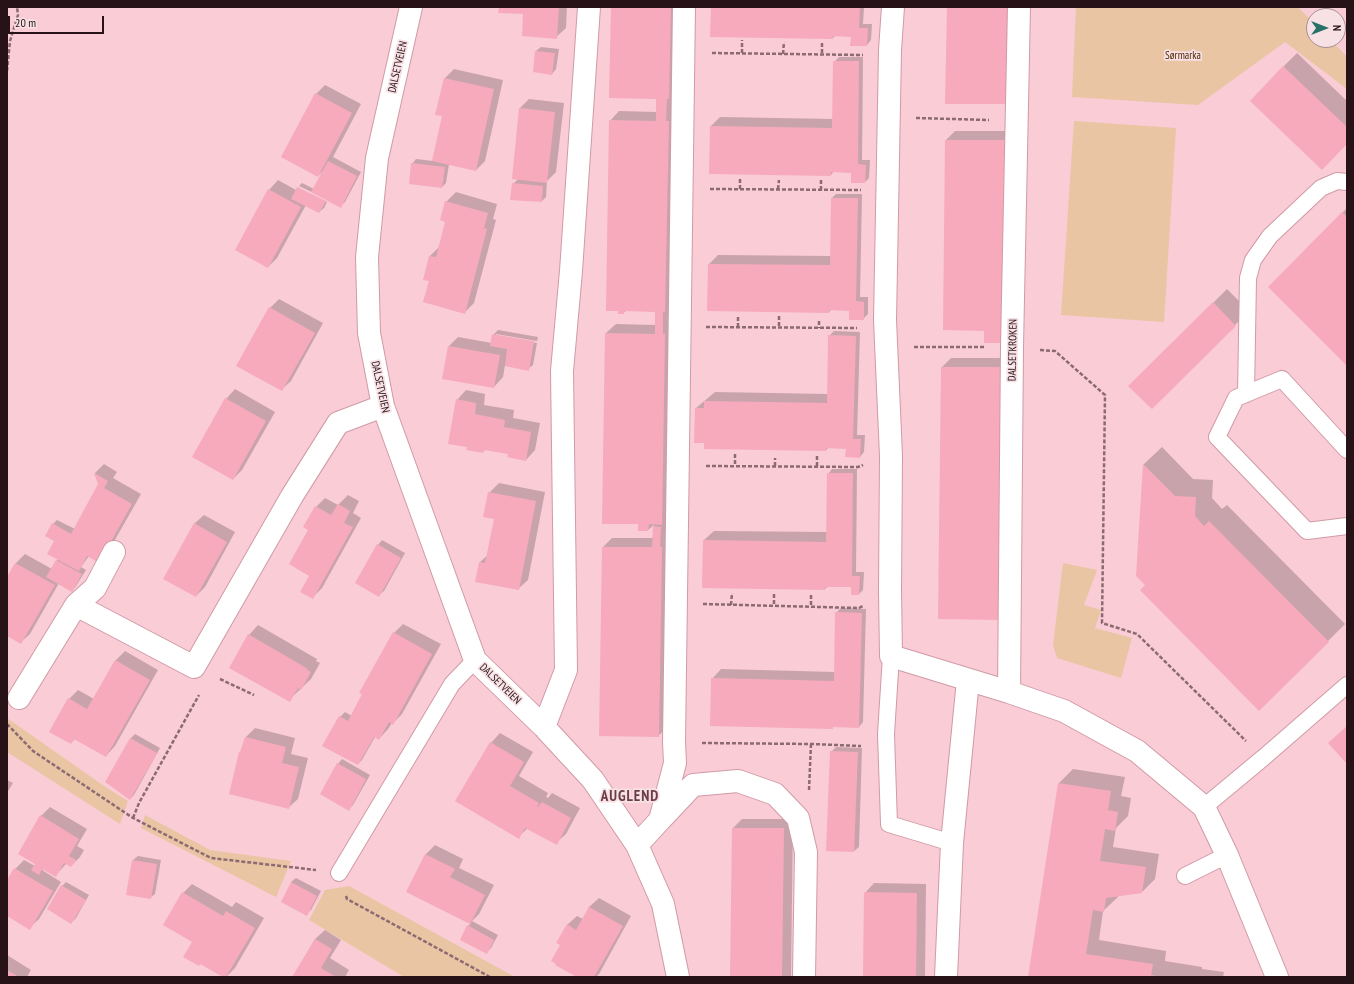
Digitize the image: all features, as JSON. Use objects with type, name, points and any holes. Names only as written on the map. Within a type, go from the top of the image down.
[{"type":"street","name":"DALSETVEIEN","points":[[411,7],[377,158],[367,257],[369,333],[383,406],[475,660],[544,726],[593,780],[637,845],[663,904],[678,977]]},
{"type":"street","points":[[544,726],[566,670],[562,371],[571,271],[588,7]]},
{"type":"street","points":[[660,820],[675,763],[674,742],[684,7]]},
{"type":"street","points":[[893,7],[890,50],[885,320],[891,456],[891,656],[1009,692],[1064,711],[1137,751],[1204,807],[1227,855],[1277,977]]},
{"type":"street","name":"DALSETKROKEN","points":[[1009,692],[1012,347],[1020,7]]},
{"type":"street","points":[[76,604],[194,668],[288,502],[338,423],[383,406]]},
{"type":"street","points":[[19,698],[76,604],[95,588],[114,552]]},
{"type":"street","points":[[946,977],[952,843],[968,680]]},
{"type":"street","points":[[637,845],[693,785],[738,781],[775,794],[798,818],[806,852],[804,977]]},
{"type":"lane","points":[[1246,394],[1248,278],[1253,260],[1270,236],[1321,188],[1336,181],[1347,182]]},
{"type":"lane","points":[[1347,450],[1282,379],[1236,398],[1218,437],[1307,531],[1347,526]]},
{"type":"lane","points":[[891,656],[886,734],[889,824],[952,843]]},
{"type":"lane","points":[[339,872],[452,684],[475,660]]},
{"type":"lane","points":[[1204,807],[1347,685]]},
{"type":"lane","points":[[1185,876],[1227,855]]},
{"type":"path","points":[[7,71],[10,41],[18,15],[18,7]]},
{"type":"path","points":[[742,40],[742,53]]},
{"type":"path","points":[[783,54],[784,42]]},
{"type":"path","points":[[822,43],[822,54]]},
{"type":"path","points":[[683,52],[864,55]]},
{"type":"path","points":[[889,118],[1018,120]]},
{"type":"path","points":[[740,179],[740,189]]},
{"type":"path","points":[[778,190],[779,180]]},
{"type":"path","points":[[821,180],[821,190]]},
{"type":"path","points":[[682,188],[862,190]]},
{"type":"path","points":[[779,316],[779,328]]},
{"type":"path","points":[[738,317],[738,327]]},
{"type":"path","points":[[819,321],[819,328]]},
{"type":"path","points":[[680,327],[864,328]]},
{"type":"path","points":[[886,348],[1012,347],[1055,351],[1105,395],[1102,623],[1137,634],[1263,758]]},
{"type":"path","points":[[735,454],[735,466]]},
{"type":"path","points":[[816,456],[816,466]]},
{"type":"path","points":[[775,458],[775,466]]},
{"type":"path","points":[[678,465],[858,466]]},
{"type":"path","points":[[731,604],[732,593]]},
{"type":"path","points":[[774,594],[774,606]]},
{"type":"path","points":[[811,595],[811,607]]},
{"type":"path","points":[[676,603],[859,608]]},
{"type":"path","points":[[194,668],[254,695]]},
{"type":"path","points":[[133,818],[139,803],[202,690],[194,668]]},
{"type":"path","points":[[7,724],[33,751],[133,818],[211,858],[339,872],[347,899],[490,977]]},
{"type":"path","points":[[674,742],[862,746]]},
{"type":"green space","name":"Sørmarka","points":[[1076,7],[1298,7],[1306,15],[1306,48],[1339,48],[1347,57],[1347,89],[1285,42],[1198,105],[1072,97]]},
{"type":"green space","points":[[1074,121],[1176,128],[1164,322],[1061,315]]},
{"type":"green space","points":[[1063,563],[1097,570],[1084,605],[1101,610],[1095,628],[1132,638],[1121,678],[1057,658],[1053,645]]},
{"type":"green space","points":[[7,718],[104,786],[128,801],[120,824],[7,752]]},
{"type":"green space","points":[[145,815],[210,850],[291,861],[276,897],[141,828]]},
{"type":"green space","points":[[349,886],[515,977],[404,977],[309,920],[325,890]]},
{"type":"building","points":[[499,7],[559,7],[557,39],[522,36],[523,14],[498,13]]},
{"type":"building","points":[[611,7],[671,7],[669,99],[667,99],[666,121],[669,121],[665,312],[663,312],[663,334],[665,334],[662,525],[649,524],[648,531],[638,531],[638,524],[602,524],[605,333],[655,334],[655,312],[624,311],[624,314],[618,314],[618,311],[606,311],[609,120],[656,121],[656,99],[609,98]]},
{"type":"building","points":[[711,7],[860,7],[859,28],[868,28],[867,46],[850,46],[851,37],[833,36],[833,39],[710,37]]},
{"type":"building","points":[[947,7],[1007,7],[1006,104],[945,104]]},
{"type":"building","points":[[535,51],[555,53],[552,75],[533,72]]},
{"type":"building","points":[[833,61],[859,61],[858,164],[866,165],[865,183],[851,183],[851,173],[831,172],[831,176],[709,174],[710,126],[832,128]]},
{"type":"building","points":[[1283,66],[1347,127],[1347,144],[1322,170],[1250,101]]},
{"type":"building","points":[[444,78],[494,89],[476,171],[432,161],[442,116],[435,115]]},
{"type":"building","points":[[315,93],[352,113],[318,177],[281,157]]},
{"type":"building","points":[[519,108],[555,112],[547,183],[512,179]]},
{"type":"building","points":[[945,140],[1005,140],[1001,343],[984,343],[984,331],[943,330]]},
{"type":"building","points":[[328,161],[357,176],[341,208],[311,192]]},
{"type":"building","points":[[411,163],[445,167],[442,188],[409,184]]},
{"type":"building","points":[[512,183],[543,186],[542,202],[510,200]]},
{"type":"building","points":[[297,187],[326,201],[319,213],[291,199]]},
{"type":"building","points":[[268,189],[301,207],[268,268],[235,250]]},
{"type":"building","points":[[831,198],[858,198],[856,301],[864,302],[864,320],[849,320],[849,311],[829,310],[829,313],[707,311],[708,264],[830,265]]},
{"type":"building","points":[[445,201],[488,213],[484,228],[487,229],[465,314],[423,302],[429,281],[423,280],[429,256],[436,257],[445,222],[440,220]]},
{"type":"building","points":[[1342,212],[1347,217],[1347,366],[1268,287]]},
{"type":"building","points":[[1213,302],[1236,326],[1152,409],[1128,386]]},
{"type":"building","points":[[269,307],[315,333],[282,391],[236,366]]},
{"type":"building","points":[[492,334],[534,341],[529,371],[505,366],[507,349],[490,346]]},
{"type":"building","points":[[828,335],[856,336],[853,439],[861,439],[860,458],[845,457],[846,449],[826,448],[826,451],[704,449],[704,443],[694,443],[695,408],[704,408],[704,401],[827,403]]},
{"type":"building","points":[[448,346],[500,355],[494,388],[442,379]]},
{"type":"building","points":[[941,367],[1001,367],[999,620],[938,619]]},
{"type":"building","points":[[225,398],[266,421],[233,480],[192,457]]},
{"type":"building","points":[[456,399],[476,403],[475,414],[505,420],[504,427],[531,432],[526,461],[507,457],[508,454],[484,450],[483,453],[466,450],[467,447],[448,444]]},
{"type":"building","points":[[1143,464],[1175,496],[1196,497],[1195,516],[1204,526],[1209,521],[1329,642],[1259,711],[1140,590],[1145,585],[1136,576]]},
{"type":"building","points":[[94,473],[108,481],[104,488],[132,504],[99,563],[87,556],[79,571],[47,554],[54,541],[45,536],[52,523],[71,534],[98,484]]},
{"type":"building","points":[[827,473],[853,473],[852,576],[860,576],[859,595],[851,595],[851,587],[825,587],[825,590],[702,588],[703,540],[826,542]]},
{"type":"building","points":[[488,492],[536,501],[519,590],[475,582],[479,562],[485,563],[494,519],[483,517]]},
{"type":"building","points":[[338,504],[350,511],[344,523],[353,527],[313,599],[300,592],[309,576],[289,564],[308,530],[303,527],[315,506],[331,515]]},
{"type":"building","points":[[194,523],[227,542],[196,597],[163,579]]},
{"type":"building","points":[[653,526],[661,527],[660,547],[662,547],[659,737],[599,736],[602,547],[652,547]]},
{"type":"building","points":[[377,544],[401,558],[379,597],[355,583]]},
{"type":"building","points":[[56,560],[82,574],[72,592],[46,577]]},
{"type":"building","points":[[15,563],[55,585],[21,644],[7,636],[7,577]]},
{"type":"building","points":[[835,612],[862,613],[859,728],[833,727],[833,729],[710,726],[711,678],[834,681]]},
{"type":"building","points":[[393,632],[432,654],[393,725],[389,722],[379,740],[374,737],[358,765],[322,746],[339,716],[348,721],[362,694],[359,693]]},
{"type":"building","points":[[248,634],[311,672],[301,690],[298,688],[290,702],[229,668]]},
{"type":"building","points":[[115,660],[150,680],[106,757],[74,739],[71,744],[49,732],[68,698],[87,709]]},
{"type":"building","points":[[1347,726],[1347,764],[1328,743]]},
{"type":"building","points":[[245,737],[286,747],[282,763],[299,767],[289,809],[229,794],[239,752]]},
{"type":"building","points":[[130,738],[157,753],[130,800],[105,782]]},
{"type":"building","points":[[490,742],[524,762],[510,786],[539,803],[537,807],[542,802],[571,818],[557,845],[525,828],[519,839],[455,801]]},
{"type":"building","points":[[830,751],[858,752],[854,852],[826,851]]},
{"type":"building","points":[[337,763],[366,779],[349,811],[320,794]]},
{"type":"building","points":[[1058,783],[1111,791],[1108,810],[1118,812],[1115,831],[1105,829],[1100,861],[1146,867],[1142,893],[1106,898],[1104,912],[1093,910],[1086,954],[1153,964],[1151,975],[1161,977],[1028,977]]},
{"type":"building","points":[[40,815],[79,839],[69,856],[76,860],[71,867],[64,863],[56,877],[42,869],[39,875],[31,870],[35,864],[18,854]]},
{"type":"building","points":[[732,828],[784,828],[782,977],[730,977]]},
{"type":"building","points":[[425,854],[455,869],[450,877],[485,895],[470,924],[406,892]]},
{"type":"building","points":[[132,860],[157,864],[151,899],[126,895]]},
{"type":"building","points":[[14,868],[53,891],[30,930],[7,916],[7,880]]},
{"type":"building","points":[[291,882],[317,896],[307,916],[281,902]]},
{"type":"building","points":[[61,885],[86,900],[71,924],[47,909]]},
{"type":"building","points":[[182,892],[223,916],[226,911],[255,928],[226,977],[223,977],[200,964],[199,966],[183,957],[192,942],[163,925]]},
{"type":"building","points":[[864,892],[917,893],[916,977],[863,977]]},
{"type":"building","points":[[589,907],[623,926],[594,977],[577,977],[555,965],[556,964],[551,961],[560,945],[556,943],[567,924],[576,930]]},
{"type":"building","points":[[467,925],[494,940],[487,954],[460,940]]},
{"type":"building","points":[[315,939],[332,949],[321,968],[336,977],[292,977]]},
{"type":"building","points":[[7,970],[19,977],[7,977]]},
{"type":"district","name":"AUGLEND","points":[[630,797]]}]
